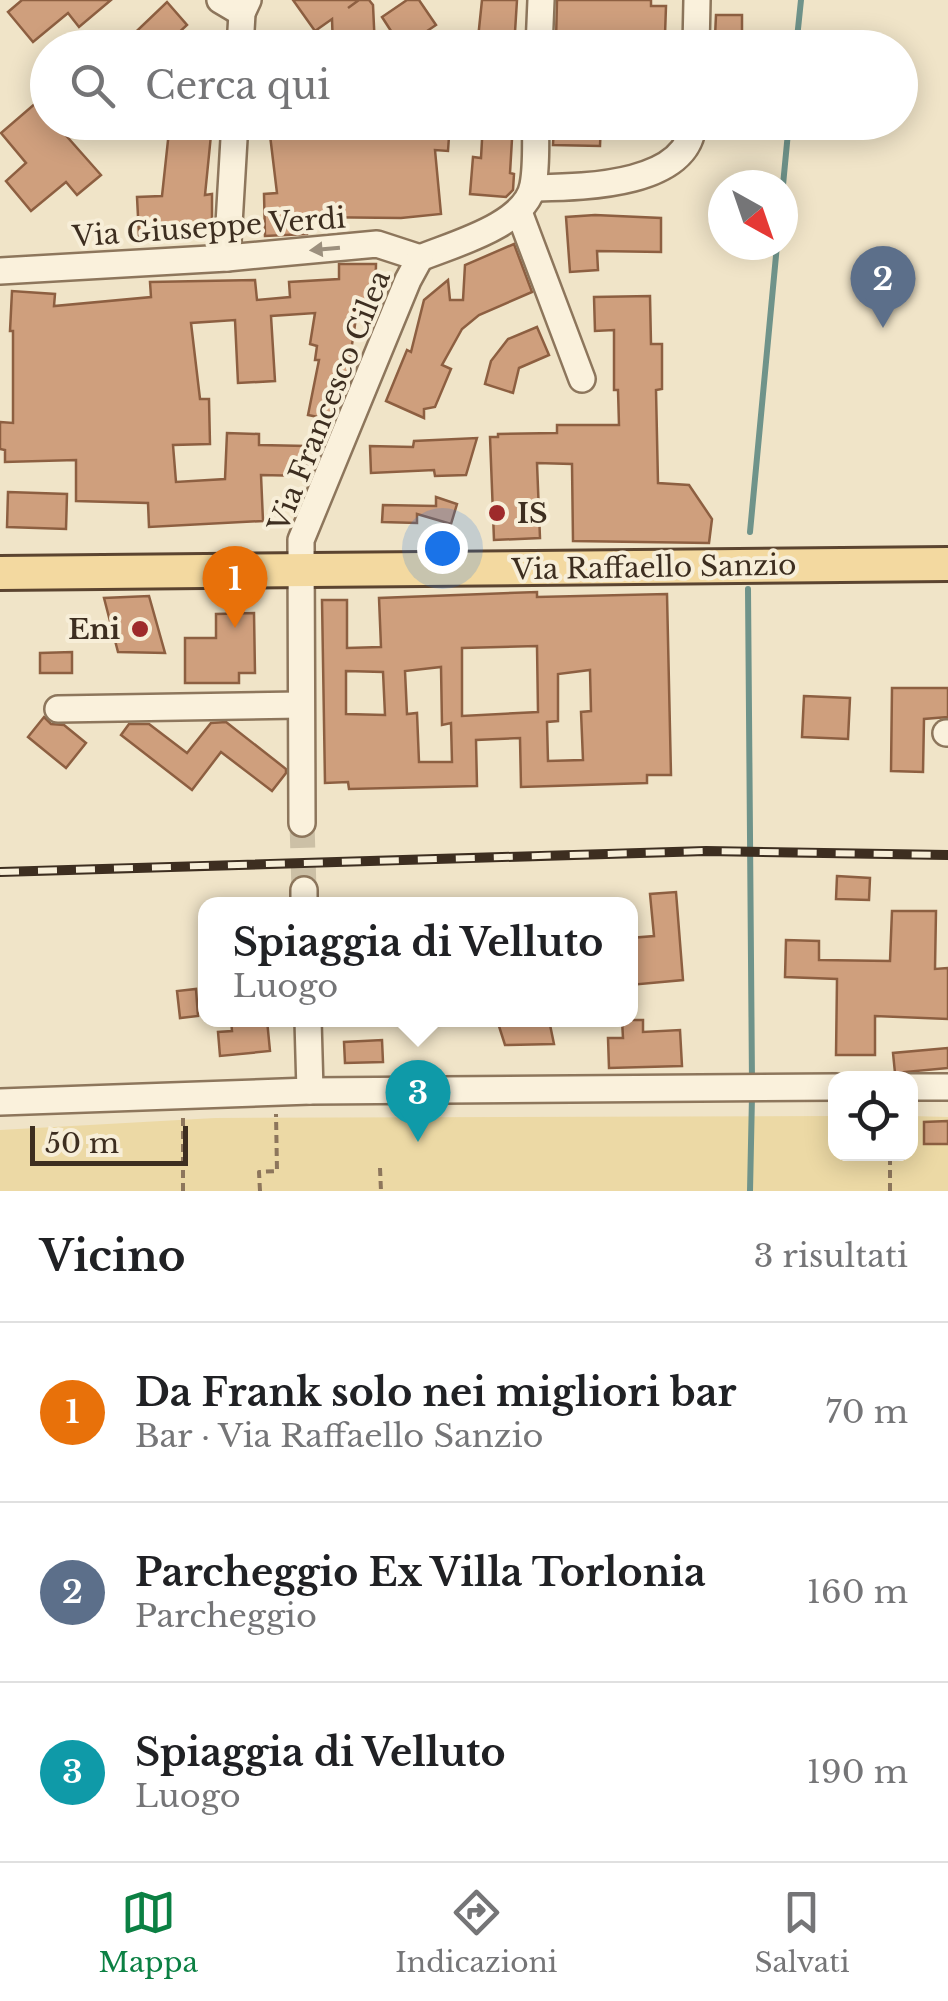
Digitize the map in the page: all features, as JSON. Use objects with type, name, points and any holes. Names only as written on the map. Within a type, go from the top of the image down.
[{"type":"main road","name":"Via Raffaello Sanzio","points":[[0,573],[948,564]]},
{"type":"street","points":[[540,30],[541,0]]},
{"type":"street","points":[[696,30],[697,0]]},
{"type":"street","points":[[237,4],[239,30]]},
{"type":"street","points":[[227,258],[235,140]]},
{"type":"street","points":[[420,258],[497,226],[519,212],[533,188],[535,140]]},
{"type":"street","points":[[533,188],[584,187],[654,174],[681,153],[687,140]]},
{"type":"street","points":[[519,212],[582,379]]},
{"type":"street","name":"Via Giuseppe Verdi","points":[[0,271],[227,258],[377,244],[420,258]]},
{"type":"street","name":"Via Francesco Cilea","points":[[302,822],[301,540],[420,258]]},
{"type":"street","points":[[58,710],[300,705]]},
{"type":"street","points":[[308,1027],[310,1091]]},
{"type":"street","points":[[0,1102],[310,1091],[828,1087]]},
{"type":"street","points":[[918,1087],[948,1088]]},
{"type":"path","points":[[260,1191],[259,1172],[277,1172],[276,1113]]},
{"type":"path","points":[[183,1191],[184,1116]]},
{"type":"path","points":[[890,1161],[890,1191]]},
{"type":"path","points":[[380,1168],[381,1191]]},
{"type":"sand","points":[[828,1116],[828,1161],[918,1161],[918,1116],[948,1117],[948,1191],[0,1191],[0,1130],[215,1118]]},
{"type":"building","points":[[22,0],[111,0],[79,27],[68,13],[47,30],[30,30],[30,38],[8,12]]},
{"type":"building","points":[[293,0],[369,0],[373,5],[374,30],[332,30],[332,19],[314,30]]},
{"type":"building","points":[[407,0],[419,0],[436,25],[429,30],[390,30],[382,17]]},
{"type":"building","points":[[482,0],[517,0],[515,30],[479,30]]},
{"type":"building","points":[[557,0],[651,0],[651,6],[666,6],[665,30],[556,30]]},
{"type":"building","points":[[167,2],[187,25],[182,30],[138,30]]},
{"type":"building","points":[[716,15],[742,15],[742,30],[715,30]]},
{"type":"building","points":[[30,108],[30,140],[70,140],[101,175],[77,195],[66,182],[31,211],[6,181],[26,163],[1,133]]},
{"type":"building","points":[[168,140],[210,140],[205,195],[212,194],[212,233],[139,236],[137,197],[162,196]]},
{"type":"building","points":[[271,140],[449,140],[448,151],[435,150],[441,214],[401,218],[307,217],[307,234],[265,236],[264,194],[277,193]]},
{"type":"building","points":[[482,140],[512,140],[513,190],[506,197],[470,194],[473,157],[481,158]]},
{"type":"building","points":[[553,140],[600,140],[600,146],[553,145]]},
{"type":"building","points":[[566,217],[661,218],[661,252],[597,251],[598,270],[570,272]]},
{"type":"building","points":[[514,244],[532,292],[479,315],[462,329],[442,365],[451,369],[435,407],[424,409],[424,418],[386,401],[407,350],[411,352],[424,300],[448,280],[450,300],[463,300],[465,265]]},
{"type":"building","points":[[339,264],[376,264],[375,311],[357,311],[349,365],[333,420],[308,415],[319,360],[315,360],[317,346],[310,344],[315,313],[271,316],[275,381],[238,383],[235,320],[191,323],[200,399],[209,399],[210,444],[173,445],[176,482],[225,479],[227,433],[259,434],[259,445],[307,446],[307,476],[261,475],[263,521],[149,527],[148,503],[76,501],[76,460],[5,462],[5,450],[0,449],[0,422],[13,423],[12,291],[55,294],[54,306],[151,297],[150,282],[255,280],[257,300],[290,297],[289,282],[339,279]]},
{"type":"building","points":[[650,296],[651,344],[662,344],[662,389],[656,390],[658,483],[689,485],[712,519],[709,543],[573,541],[572,464],[537,463],[540,538],[494,540],[490,437],[557,433],[557,425],[619,425],[618,390],[614,390],[614,330],[595,331],[594,297]]},
{"type":"building","points":[[537,327],[549,355],[519,368],[513,393],[485,384],[491,361],[508,339]]},
{"type":"building","points":[[477,438],[466,475],[435,476],[434,470],[371,473],[370,446],[413,447],[414,441]]},
{"type":"building","points":[[8,492],[67,494],[66,529],[7,527]]},
{"type":"building","points":[[436,497],[457,504],[451,524],[417,514],[417,523],[382,522],[383,505],[436,506]]},
{"type":"building","points":[[537,592],[537,597],[667,594],[671,775],[647,775],[647,783],[521,787],[520,738],[476,740],[477,786],[349,789],[348,782],[325,783],[322,600],[347,600],[347,648],[381,647],[379,598]],"holes":[[[537,646],[538,712],[462,716],[462,648]],[[441,667],[442,725],[451,723],[452,762],[419,762],[417,713],[407,714],[405,671]],[[590,670],[591,711],[581,712],[583,760],[548,761],[547,722],[558,721],[558,674]],[[346,671],[383,672],[385,715],[346,714]]]},
{"type":"building","points":[[149,596],[165,653],[118,652],[104,598]]},
{"type":"building","points":[[254,613],[255,673],[239,673],[239,683],[185,683],[185,638],[216,638],[216,614]]},
{"type":"building","points":[[72,652],[72,673],[40,673],[40,653]]},
{"type":"building","points":[[892,688],[948,688],[948,717],[924,719],[923,772],[891,771]]},
{"type":"building","points":[[804,696],[850,698],[848,739],[802,737]]},
{"type":"building","points":[[44,717],[51,724],[64,725],[86,743],[66,768],[28,737]]},
{"type":"building","points":[[226,722],[286,769],[272,791],[221,752],[192,790],[121,735],[129,724],[149,724],[187,753],[211,723]]},
{"type":"building","points":[[837,876],[870,878],[869,900],[836,899]]},
{"type":"building","points":[[676,892],[683,980],[638,984],[638,937],[654,936],[650,894]]},
{"type":"building","points":[[892,911],[936,911],[935,969],[948,968],[948,1019],[875,1016],[875,1055],[836,1055],[837,979],[785,977],[786,940],[819,941],[819,960],[890,961]]},
{"type":"building","points":[[196,989],[198,1016],[180,1018],[177,991]]},
{"type":"building","points":[[638,1020],[643,1020],[643,1032],[680,1030],[682,1066],[609,1068],[608,1038],[623,1038],[622,1027],[638,1027]]},
{"type":"building","points":[[232,1027],[268,1027],[270,1051],[220,1056],[218,1032],[232,1031]]},
{"type":"building","points":[[499,1027],[550,1027],[554,1044],[505,1045]]},
{"type":"building","points":[[382,1040],[383,1062],[345,1063],[344,1042]]},
{"type":"building","points":[[948,1048],[948,1068],[895,1071],[893,1053]]},
{"type":"building","points":[[948,1121],[948,1144],[924,1144],[924,1122]]},
{"type":"waterway","points":[[798,30],[801,0]]},
{"type":"waterway","points":[[784,170],[787,140]]},
{"type":"waterway","points":[[750,532],[776,260]]},
{"type":"waterway","points":[[748,589],[752,1083]]},
{"type":"waterway","points":[[750,1191],[752,1096]]},
{"type":"tunnel","points":[[302,823],[304,890]]},
{"type":"railway","points":[[0,872],[706,851],[948,855]]},
{"type":"place","name":"Parcheggio Ex Villa Torlonia","points":[[883,328]]},
{"type":"place","name":"IS","points":[[497,513]]},
{"type":"place","name":"Da Frank solo nei migliori bar","points":[[235,628]]},
{"type":"place","name":"Eni","points":[[140,629]]},
{"type":"place","name":"Spiaggia di Velluto","points":[[418,1142]]}]
